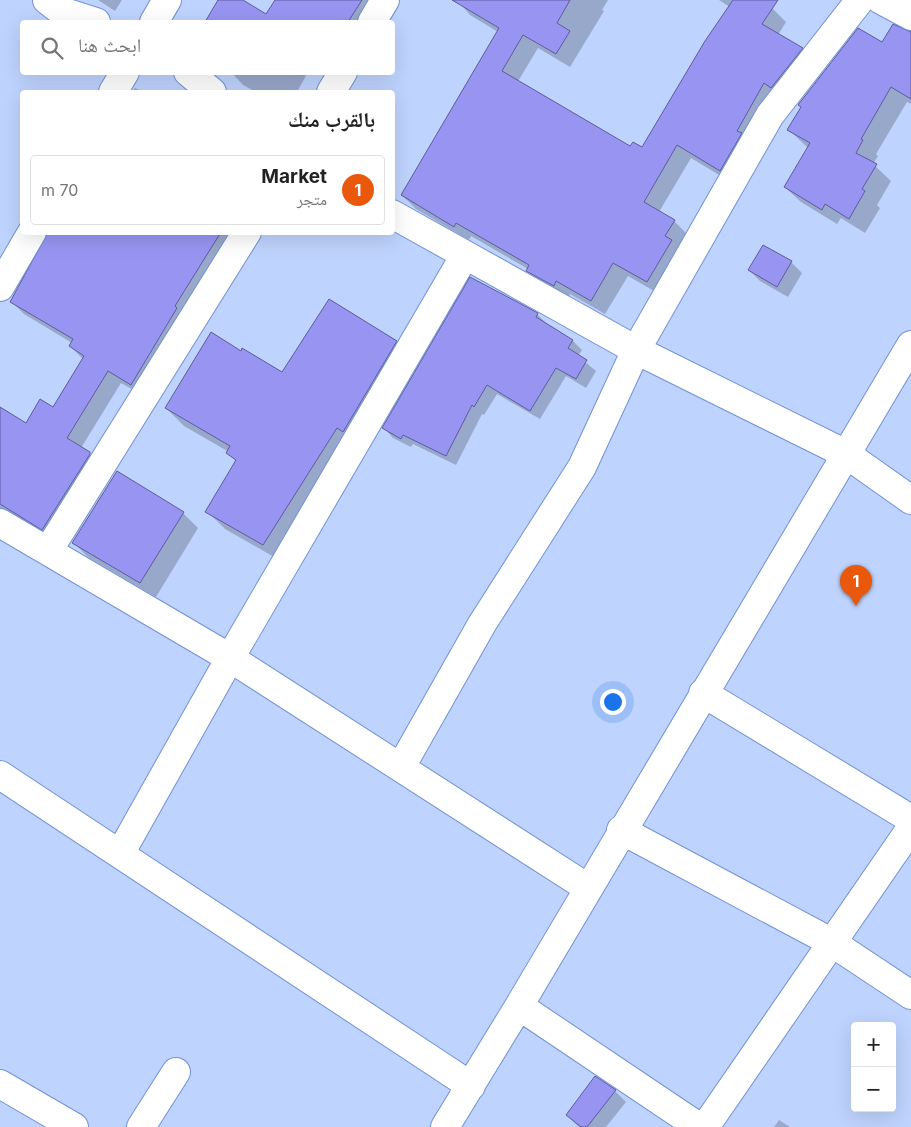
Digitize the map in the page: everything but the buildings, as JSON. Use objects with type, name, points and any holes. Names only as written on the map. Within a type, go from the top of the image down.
[{"type":"street","points":[[47,0],[61,11],[90,20]]},
{"type":"street","points":[[155,20],[168,0]]},
{"type":"street","points":[[373,20],[385,0]]},
{"type":"street","points":[[401,767],[482,624],[582,467],[636,350],[770,115],[860,0]]},
{"type":"street","points":[[881,0],[911,16]]},
{"type":"street","points":[[115,90],[123,75]]},
{"type":"street","points":[[192,75],[210,90]]},
{"type":"street","points":[[332,90],[341,75]]},
{"type":"street","points":[[395,216],[636,350],[846,454],[911,500]]},
{"type":"street","points":[[0,287],[30,235]]},
{"type":"street","points":[[48,551],[245,235]]},
{"type":"street","points":[[120,854],[230,658],[465,255]]},
{"type":"street","points":[[453,1124],[471,1086],[911,345]]},
{"type":"street","points":[[0,523],[230,658],[588,888]]},
{"type":"street","points":[[703,693],[911,819]]},
{"type":"street","points":[[0,776],[471,1086]]},
{"type":"street","points":[[705,1127],[911,828]]},
{"type":"street","points":[[622,830],[832,942],[911,995]]},
{"type":"street","points":[[519,1006],[699,1127]]},
{"type":"street","points":[[141,1127],[176,1072]]},
{"type":"street","points":[[0,1084],[74,1127]]},
{"type":"place","name":"Market","points":[[856,606]]}]
